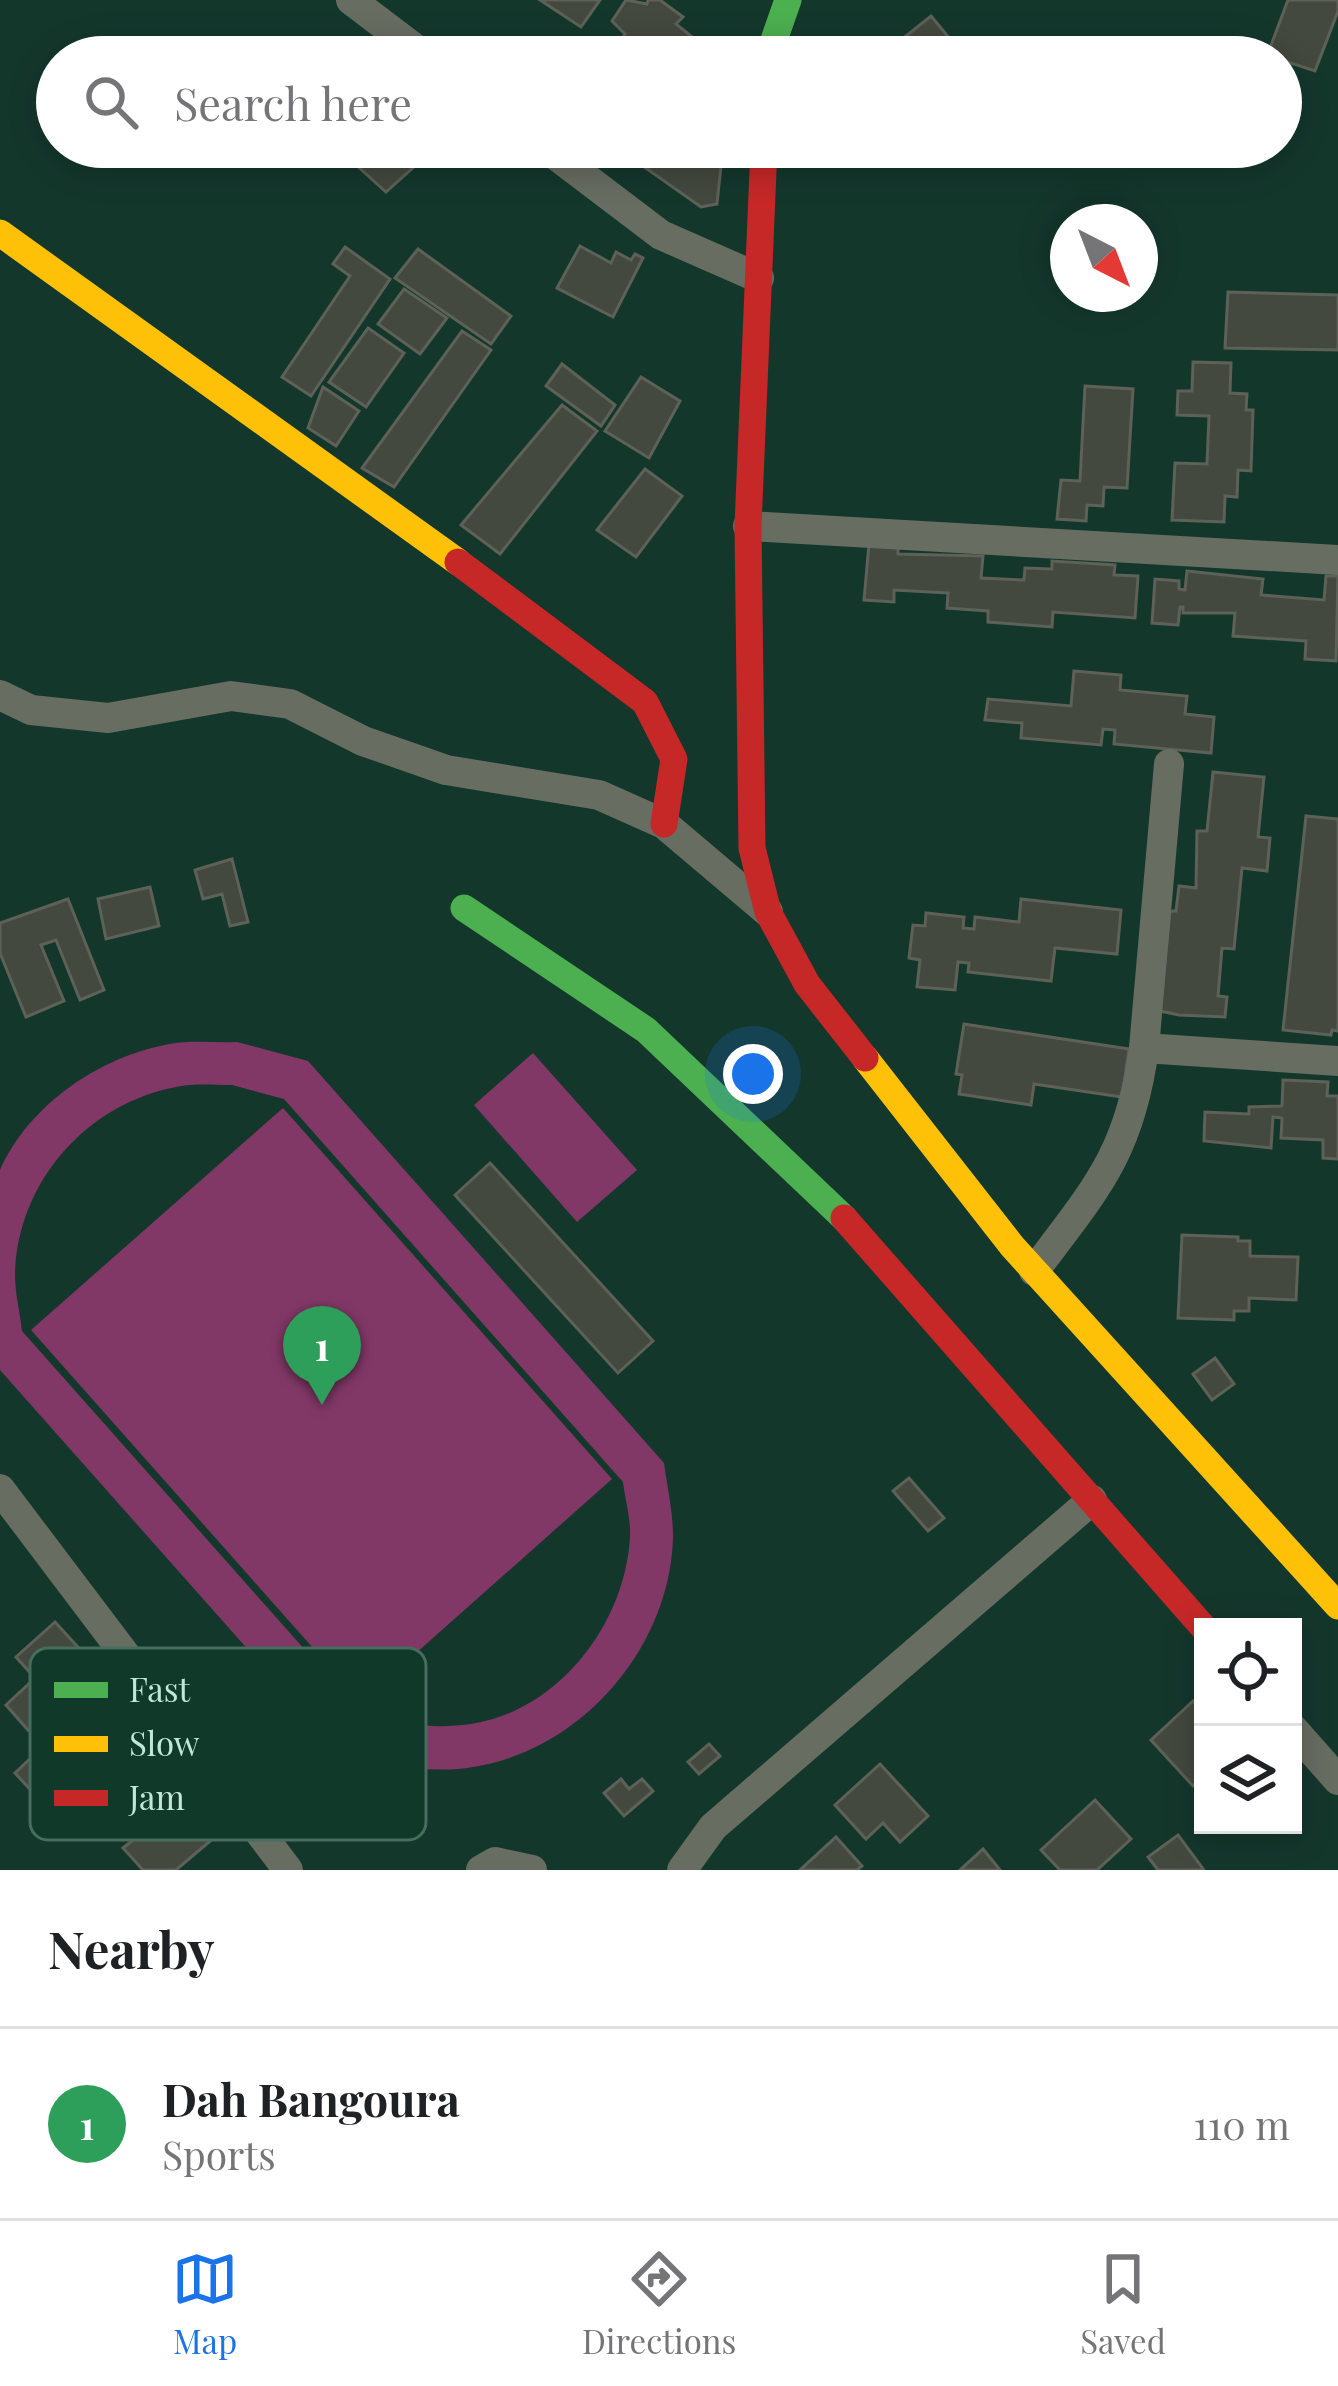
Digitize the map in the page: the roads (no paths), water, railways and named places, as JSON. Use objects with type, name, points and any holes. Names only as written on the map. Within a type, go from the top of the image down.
[{"type":"street","points":[[351,0],[398,36]]},
{"type":"street","points":[[775,36],[788,0]]},
{"type":"street","points":[[573,168],[661,235],[759,278]]},
{"type":"street","points":[[763,168],[748,526],[752,848],[768,912],[807,984],[1034,1270],[1338,1606]]},
{"type":"street","points":[[0,232],[551,628],[645,702],[674,759],[664,824]]},
{"type":"street","points":[[748,526],[1338,560]]},
{"type":"street","points":[[0,695],[31,710],[108,718],[231,696],[290,704],[363,741],[446,770],[599,795],[664,824],[768,912]]},
{"type":"street","points":[[1034,1270],[1101,1182],[1124,1139],[1138,1096],[1169,764]]},
{"type":"street","points":[[464,908],[646,1030],[831,1202],[1195,1618]]},
{"type":"street","points":[[1144,1048],[1338,1061]]},
{"type":"street","points":[[0,1489],[120,1648]]},
{"type":"street","points":[[682,1870],[713,1827],[1092,1500]]},
{"type":"street","points":[[1302,1739],[1338,1780]]},
{"type":"street","points":[[265,1840],[288,1870]]},
{"type":"street","points":[[481,1870],[495,1862],[532,1870]]},
{"type":"place","name":"Dah Bangoura","points":[[322,1405]]}]
